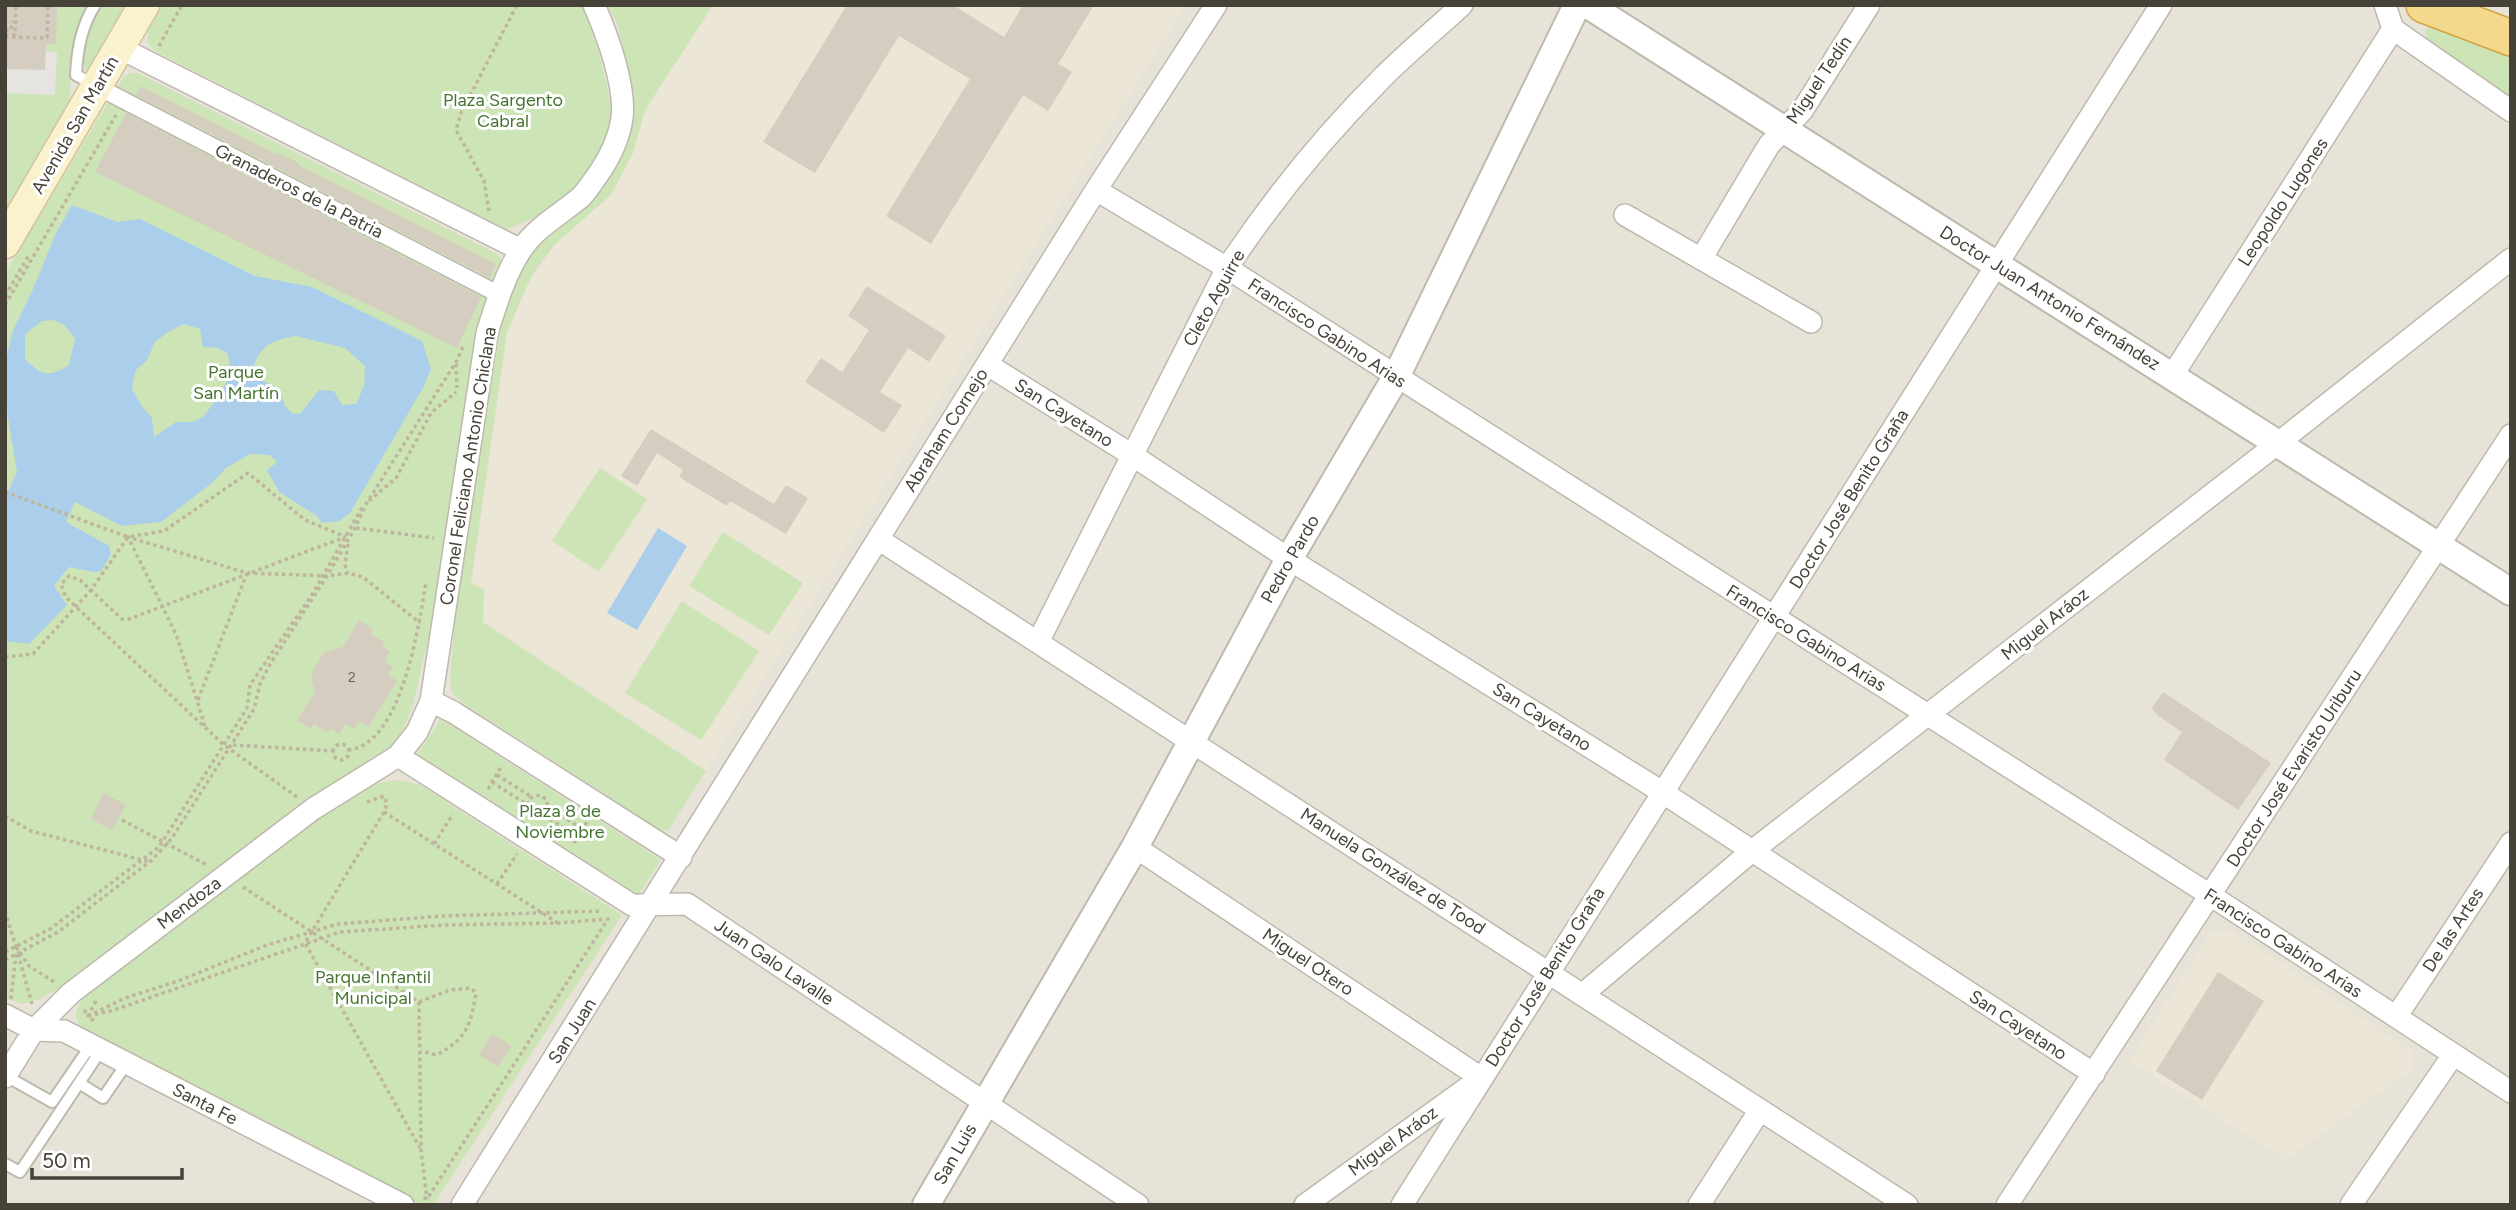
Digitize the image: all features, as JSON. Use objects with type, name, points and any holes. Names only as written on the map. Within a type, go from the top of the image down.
[{"type":"highway","points":[[2424,5],[2511,38]]},
{"type":"main road","name":"Avenida San Martín","points":[[5,243],[87,81],[120,48],[144,5]]},
{"type":"street","name":"Coronel Feliciano Antonio Chiclana","points":[[398,756],[416,732],[431,701],[487,333],[514,246],[583,195],[615,146],[622,116],[618,83],[605,29],[594,5]]},
{"type":"street","name":"Abraham Cornejo","points":[[681,857],[1096,190],[1216,5]]},
{"type":"street","name":"Cleto Aguirre","points":[[1038,642],[1227,268],[1258,222],[1339,124],[1384,76],[1462,5]]},
{"type":"street","name":"Pedro Pardo","points":[[984,1104],[1135,847],[1289,559],[1396,377],[1577,5]]},
{"type":"street","name":"Doctor Juan Antonio Fernández","points":[[1588,5],[2511,592]]},
{"type":"street","name":"Miguel Tedín","points":[[1701,259],[1769,145],[1802,111],[1869,5]]},
{"type":"street","name":"Doctor José Benito Graña","points":[[1402,1205],[2161,5]]},
{"type":"street","points":[[2385,5],[2393,29],[2511,111]]},
{"type":"street","name":"Leopoldo Lugones","points":[[2172,376],[2393,29]]},
{"type":"street","points":[[120,48],[514,246]]},
{"type":"street","name":"Granaderos de la Patria","points":[[87,81],[500,295]]},
{"type":"street","name":"Francisco Gabino Arias","points":[[1096,190],[1227,268],[2210,895],[2511,1092]]},
{"type":"street","points":[[1625,215],[1811,322]]},
{"type":"street","name":"Miguel Aráoz","points":[[1583,994],[1752,851],[2511,259]]},
{"type":"street","name":"San Cayetano","points":[[988,365],[1289,559],[1662,793],[2094,1074]]},
{"type":"street","name":"Doctor José Evaristo Uriburu","points":[[2007,1205],[2511,435]]},
{"type":"street","name":"Manuela González de Tood","points":[[878,538],[1907,1205]]},
{"type":"street","points":[[431,701],[681,857]]},
{"type":"street","points":[[398,756],[474,796],[527,838],[642,905]]},
{"type":"street","name":"Mendoza","points":[[6,1077],[36,1028],[71,993],[313,808],[398,756]]},
{"type":"street","name":"De las Artes","points":[[2396,1017],[2511,843]]},
{"type":"street","name":"Miguel Otero","points":[[1135,847],[1481,1078]]},
{"type":"street","name":"San Juan","points":[[462,1205],[642,905],[681,857]]},
{"type":"street","name":"Juan Galo Lavalle","points":[[642,905],[672,902],[687,904],[1138,1205]]},
{"type":"street","name":"Santa Fe","points":[[7,1016],[36,1028],[64,1031],[97,1040],[127,1063],[409,1199]]},
{"type":"street","points":[[2351,1205],[2453,1055]]},
{"type":"street","name":"Miguel Aráoz","points":[[1306,1205],[1481,1078]]},
{"type":"street","name":"San Luis","points":[[926,1205],[984,1104]]},
{"type":"street","points":[[1699,1205],[1760,1110]]},
{"type":"lane","points":[[87,81],[77,52],[84,26],[95,5]]},
{"type":"lane","points":[[6,1077],[52,1101],[97,1040]]},
{"type":"lane","points":[[5,1164],[20,1172],[79,1083],[97,1040]]},
{"type":"lane","points":[[79,1083],[103,1098],[127,1063]]},
{"type":"path","points":[[15,36],[16,5]]},
{"type":"path","points":[[5,34],[47,38],[48,5]]},
{"type":"path","points":[[148,62],[182,5]]},
{"type":"path","points":[[514,246],[505,223],[489,215],[484,181],[456,130],[461,113],[517,5]]},
{"type":"path","points":[[5,34],[11,30],[12,21]]},
{"type":"path","points":[[5,304],[124,100]]},
{"type":"path","points":[[5,296],[96,137]]},
{"type":"path","points":[[348,750],[340,744],[333,751],[224,745],[75,606],[65,596],[61,584],[69,576],[80,580],[122,619],[129,619],[347,538],[456,362],[469,333]]},
{"type":"path","points":[[455,405],[456,362]]},
{"type":"path","points":[[5,960],[58,932],[150,862],[232,747],[254,709],[260,684],[269,666],[325,576],[361,508],[396,478],[431,413],[457,392]]},
{"type":"path","points":[[5,656],[33,654],[91,590],[128,537],[164,531],[248,473],[305,520],[347,538]]},
{"type":"path","points":[[6,492],[128,537],[247,573],[325,576],[348,572],[363,578],[420,623]]},
{"type":"path","points":[[355,528],[434,538],[432,550]]},
{"type":"path","points":[[128,537],[176,634],[206,728]]},
{"type":"path","points":[[347,538],[345,565],[348,572]]},
{"type":"path","points":[[197,702],[247,573]]},
{"type":"path","points":[[348,750],[367,744],[378,734],[398,701],[420,623],[428,574]]},
{"type":"path","points":[[5,952],[50,929],[165,843],[247,708],[250,685],[325,576]]},
{"type":"path","points":[[232,747],[313,808]]},
{"type":"path","points":[[333,751],[335,757],[342,760],[347,757],[348,750]]},
{"type":"path","points":[[434,844],[474,796],[492,782],[503,764]]},
{"type":"path","points":[[497,775],[531,797],[542,796],[548,802],[544,815]]},
{"type":"path","points":[[492,782],[526,804]]},
{"type":"path","points":[[305,943],[387,804],[384,796],[358,806]]},
{"type":"path","points":[[531,797],[526,804],[531,815],[544,815],[578,837]]},
{"type":"path","points":[[548,807],[582,829]]},
{"type":"path","points":[[384,812],[558,923]]},
{"type":"path","points":[[5,816],[31,831],[150,862]]},
{"type":"path","points":[[571,848],[589,818]]},
{"type":"path","points":[[122,820],[225,875],[419,1002]]},
{"type":"path","points":[[497,884],[527,838]]},
{"type":"path","points":[[233,895],[244,887]]},
{"type":"path","points":[[88,1016],[125,998],[178,981],[267,945],[338,924],[442,916],[626,909],[642,905]]},
{"type":"path","points":[[5,911],[36,1028]]},
{"type":"path","points":[[88,1016],[111,1011],[340,932],[608,919],[428,1199]]},
{"type":"path","points":[[305,943],[421,1150]]},
{"type":"path","points":[[18,954],[29,967],[71,993],[88,1016],[97,1040]]},
{"type":"path","points":[[7,1016],[18,954]]},
{"type":"path","points":[[419,1002],[450,990],[471,988],[476,993],[465,1033],[454,1046],[436,1055],[421,1051]]},
{"type":"path","points":[[88,1016],[96,1001]]},
{"type":"path","points":[[419,1002],[421,1150],[428,1199]]},
{"type":"path","points":[[409,1199],[428,1199]]},
{"type":"shaded area","points":[[5,5],[2511,5],[2511,1205],[5,1205]]},
{"type":"shaded area","points":[[713,5],[1186,5],[706,771],[483,622],[484,590],[471,583],[507,332],[531,277],[554,245],[610,196],[633,153],[645,110]]},
{"type":"shaded area","points":[[5,50],[57,52],[55,95],[5,93]]},
{"type":"shaded area","points":[[2231,929],[2412,1052],[2412,1069],[2286,1160],[2129,1061],[2211,932]]},
{"type":"green space","points":[[5,5],[88,5],[79,23],[72,60],[69,104],[5,211]]},
{"type":"green space","points":[[100,5],[125,5],[86,73],[83,46],[91,21]]},
{"type":"green space","name":"Plaza Sargento Cabral","points":[[162,5],[582,5],[599,56],[610,104],[607,134],[600,153],[576,187],[543,212],[506,229],[155,51],[147,42],[148,30]]},
{"type":"green space","points":[[607,5],[713,5],[645,110],[633,153],[610,196],[554,245],[531,277],[507,332],[471,583],[484,590],[483,622],[706,771],[669,829],[661,831],[463,703],[452,693],[450,680],[457,591],[498,323],[520,270],[533,251],[551,232],[590,201],[608,180],[626,143],[632,118],[630,78],[618,25]]},
{"type":"green space","points":[[2432,25],[2511,54],[2511,99],[2427,41],[2425,31]]},
{"type":"green space","name":"Parque San Martín","points":[[130,73],[138,73],[497,254],[503,261],[478,339],[429,636],[412,708],[403,730],[392,745],[300,806],[71,982],[37,1000],[22,1004],[5,998],[5,273],[123,78]]},
{"type":"green space","points":[[600,468],[647,499],[599,572],[552,541]]},
{"type":"green space","points":[[723,532],[803,583],[769,635],[689,586]]},
{"type":"green space","points":[[682,601],[759,651],[701,740],[625,693]]},
{"type":"green space","name":"Plaza 8 de Noviembre","points":[[441,719],[661,860],[638,896],[417,755]]},
{"type":"green space","name":"Parque Infantil Municipal","points":[[399,780],[420,785],[622,915],[433,1205],[420,1205],[88,1034],[79,1024],[76,1014],[79,1003],[87,993],[319,814],[379,783]]},
{"type":"water","points":[[72,205],[117,222],[140,219],[255,276],[312,287],[422,341],[431,369],[424,386],[350,513],[339,521],[322,523],[317,516],[279,492],[267,470],[277,462],[270,455],[250,454],[226,468],[212,483],[161,522],[122,526],[75,502],[66,522],[109,546],[111,554],[101,571],[69,567],[54,586],[67,605],[29,644],[5,641],[5,498],[17,472],[8,418],[5,366],[12,333],[56,233]],"holes":[[[53,320],[65,325],[75,339],[69,365],[56,372],[46,373],[36,369],[25,359],[25,334],[42,321]],[[184,324],[200,329],[203,347],[218,348],[228,354],[231,373],[221,393],[203,417],[192,422],[176,422],[154,437],[152,418],[132,388],[136,370],[147,360],[155,342]],[[296,336],[345,348],[365,366],[364,386],[356,404],[342,405],[334,391],[319,390],[301,413],[293,414],[285,406],[278,388],[261,380],[254,366],[260,353],[275,341]]]},
{"type":"water","points":[[658,528],[687,546],[637,630],[607,613]]},
{"type":"building","points":[[5,5],[57,5],[56,44],[46,44],[45,70],[5,69]]},
{"type":"building","points":[[847,5],[953,5],[1004,37],[1023,5],[1094,5],[1058,64],[1072,72],[1048,111],[1023,95],[931,244],[886,216],[970,79],[899,36],[815,173],[763,142]]},
{"type":"building","points":[[140,86],[299,163],[298,165],[496,264],[490,278],[136,95]]},
{"type":"building","points":[[126,113],[481,297],[457,348],[95,172]]},
{"type":"building","points":[[867,286],[946,336],[929,362],[908,348],[880,392],[902,405],[884,433],[805,382],[821,358],[842,372],[869,330],[848,316]]},
{"type":"building","points":[[651,429],[774,504],[786,485],[808,498],[786,534],[730,501],[727,506],[687,482],[679,476],[683,470],[657,453],[637,486],[621,476]]},
{"type":"building","points":[[359,620],[373,629],[370,634],[384,642],[382,646],[390,652],[384,662],[393,667],[388,675],[397,681],[368,727],[359,722],[354,729],[345,724],[339,734],[330,729],[328,733],[314,724],[311,729],[297,720],[315,692],[313,670],[324,652],[343,647]]},
{"type":"building","points":[[2163,692],[2271,763],[2238,810],[2164,760],[2182,732],[2157,715],[2152,708]]},
{"type":"building","points":[[104,793],[126,805],[112,830],[91,819]]},
{"type":"building","points":[[2218,972],[2264,1001],[2202,1100],[2156,1071]]},
{"type":"building","points":[[492,1034],[511,1046],[498,1067],[479,1055]]}]
